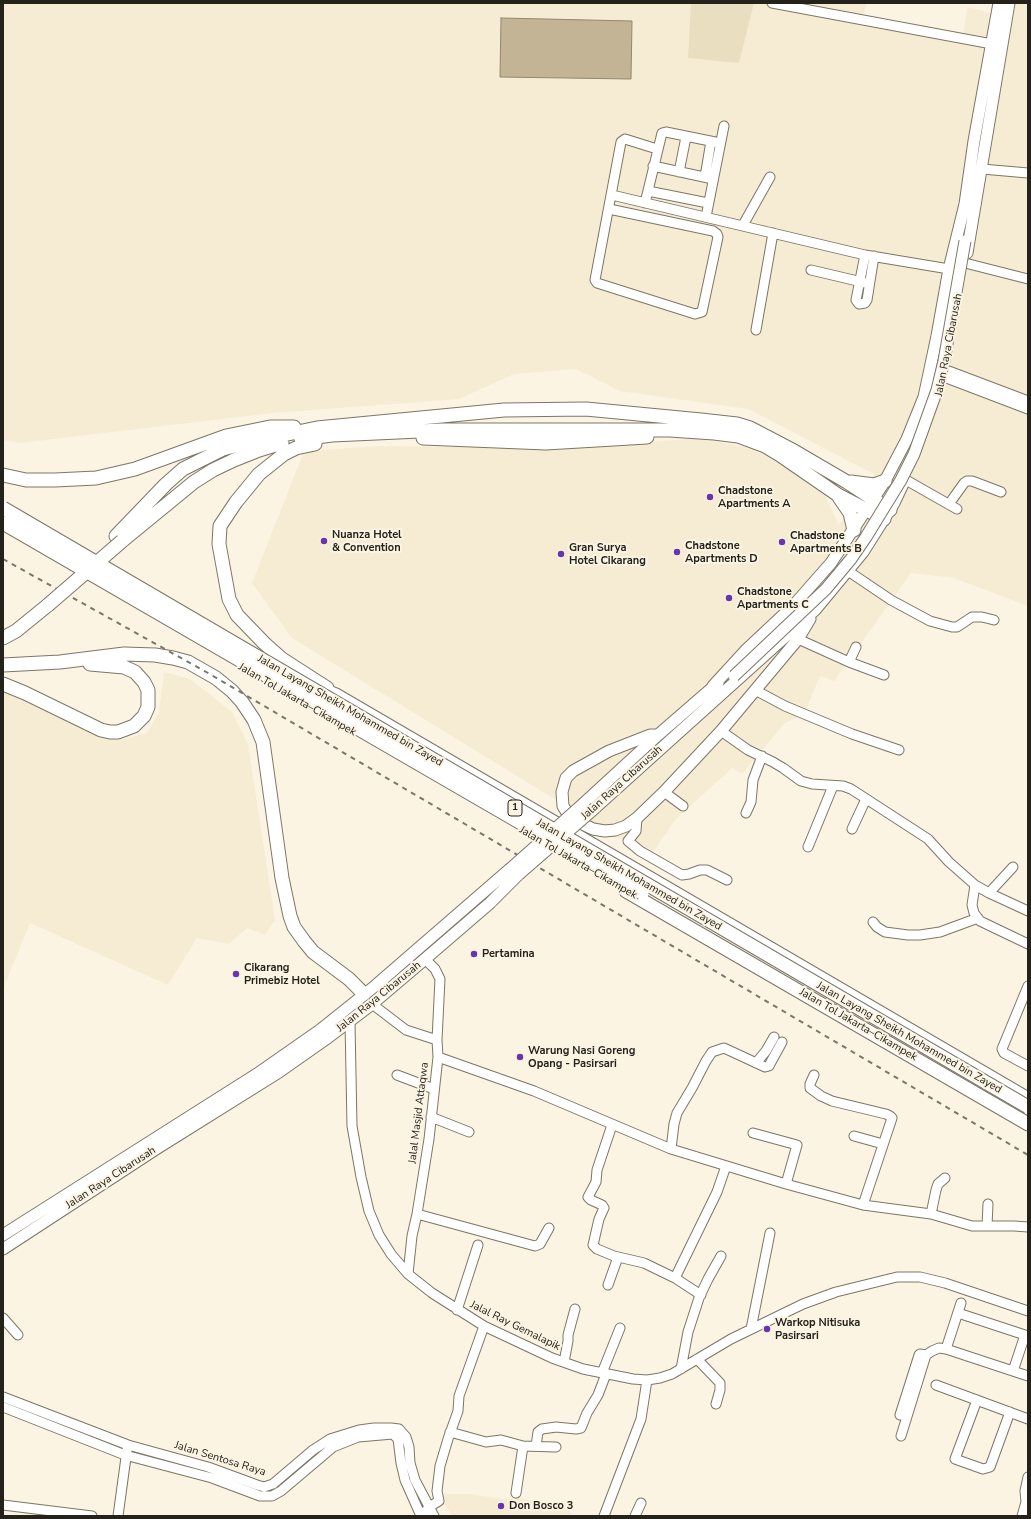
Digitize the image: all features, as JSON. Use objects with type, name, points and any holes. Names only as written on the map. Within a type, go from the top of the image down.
[{"type":"highway","points":[[119,538],[166,484],[183,469],[223,449],[317,428],[504,410],[586,409],[737,424],[750,428],[794,451],[847,482],[873,501],[889,510]]},
{"type":"highway","points":[[3,475],[26,480],[96,478],[135,468],[212,440],[248,430],[288,426],[317,428]]},
{"type":"highway","points":[[3,638],[16,631],[119,538],[194,482],[240,458],[284,442],[332,436],[442,430],[684,431],[738,436],[765,446],[838,495],[850,513],[856,526]]},
{"type":"highway","points":[[336,695],[282,659],[264,643],[236,615],[228,599],[219,544],[220,526],[236,502],[259,474],[272,462],[296,448],[338,441],[406,438],[554,443],[651,437],[684,431]]},
{"type":"highway","points":[[847,482],[874,485],[885,481]]},
{"type":"highway","points":[[838,495],[873,501]]},
{"type":"highway","name":"Jalan Tol Jakarta–Cikampek","points":[[3,507],[311,685],[336,695],[1028,1098]]},
{"type":"highway","name":"Jalan Layang Sheikh Mohammed bin Zayed","points":[[3,507],[1028,1108]]},
{"type":"highway","name":"Jalan Layang Sheikh Mohammed bin Zayed","points":[[3,524],[1028,1116]]},
{"type":"highway","name":"Jalan Tol Jakarta–Cikampek","points":[[3,530],[1028,1124]]},
{"type":"highway","points":[[3,630],[46,603]]},
{"type":"highway","points":[[3,665],[60,662],[124,654],[155,655],[188,662],[216,678],[232,691],[242,702],[254,720],[262,742],[282,878],[290,916],[294,927],[313,952],[349,979],[368,999]]},
{"type":"highway","points":[[3,684],[25,693],[101,730],[110,732],[124,730],[134,726],[144,716],[148,707],[148,690],[144,682],[135,672],[124,667],[60,662]]},
{"type":"main road","name":"Jalan Raya Cibarusah","points":[[3,1235],[257,1074],[342,1013],[368,999],[425,959],[490,903],[515,871],[584,803],[658,734],[713,686],[747,649],[794,605],[831,564],[885,481],[907,439],[924,397],[949,269],[964,204],[999,3]]},
{"type":"main road","name":"Jalan Raya Cibarusah","points":[[3,1249],[156,1149],[279,1072],[350,1022],[368,999],[515,871],[595,808],[815,610],[848,571],[875,533],[906,480],[925,439],[938,401],[945,374],[982,169],[1008,3]]},
{"type":"main road","name":"Jalan Raya Cibarusah","points":[[719,696],[732,675],[804,604],[850,552],[906,463],[930,398],[938,370],[974,190],[979,182]]},
{"type":"main road","name":"Jalan Raya Cibarusah","points":[[963,241],[964,204]]},
{"type":"main road","points":[[856,526],[865,521],[871,523],[875,533]]},
{"type":"main road","points":[[658,734],[650,735],[609,751],[573,771],[566,778],[563,785],[562,801],[565,810],[576,820],[593,829],[606,831],[615,830],[626,826],[637,818],[664,792],[721,731],[798,639],[815,610]]},
{"type":"main road","name":"Jalan Raya Cibarusah","points":[[713,686],[732,675]]},
{"type":"main road","points":[[342,1013],[350,1022]]},
{"type":"street","points":[[772,3],[992,44]]},
{"type":"street","points":[[706,217],[709,178],[716,142],[724,126]]},
{"type":"street","points":[[645,203],[662,133],[664,132],[716,142]]},
{"type":"street","points":[[679,172],[686,137]]},
{"type":"street","points":[[609,209],[713,231],[717,234],[718,237],[702,312],[695,314],[595,281],[621,142],[625,139],[657,149]]},
{"type":"street","points":[[653,166],[709,178]]},
{"type":"street","points":[[982,169],[1002,172],[1017,171],[1028,173]]},
{"type":"street","points":[[743,225],[770,177]]},
{"type":"street","points":[[648,191],[708,203]]},
{"type":"street","points":[[612,195],[870,256],[949,269]]},
{"type":"street","points":[[756,330],[773,233]]},
{"type":"street","points":[[811,270],[864,282],[870,256]]},
{"type":"street","points":[[965,263],[1028,279]]},
{"type":"street","points":[[945,374],[1028,401]]},
{"type":"street","points":[[945,374],[1028,409]]},
{"type":"street","points":[[906,480],[953,506],[964,483],[967,481],[972,481],[1001,492]]},
{"type":"street","points":[[848,571],[891,600],[930,621],[952,627],[960,625],[970,618],[982,617],[994,620]]},
{"type":"street","points":[[798,639],[884,675]]},
{"type":"street","points":[[850,662],[856,647]]},
{"type":"street","points":[[755,690],[785,706],[846,732],[899,750]]},
{"type":"street","points":[[721,731],[748,750],[783,768],[800,781],[850,789],[928,838],[949,862],[975,885],[1028,911]]},
{"type":"street","points":[[746,814],[751,802],[752,780],[762,756]]},
{"type":"street","points":[[808,847],[833,786]]},
{"type":"street","points":[[664,792],[683,806]]},
{"type":"street","points":[[852,829],[866,799]]},
{"type":"street","points":[[637,818],[636,831],[628,841],[640,851],[682,875],[700,870],[707,870],[727,880]]},
{"type":"street","points":[[989,893],[1013,867]]},
{"type":"street","points":[[975,885],[972,905],[982,923],[1028,944]]},
{"type":"street","points":[[873,922],[877,927],[885,932],[920,935],[940,932],[978,918]]},
{"type":"street","name":"Jalal Masjid Attaqwa","points":[[408,1274],[412,1236],[429,1139],[438,1057],[437,1040],[440,979],[435,969],[425,959]]},
{"type":"street","points":[[1028,986],[1002,1049],[1004,1053],[1028,1066]]},
{"type":"street","points":[[368,999],[406,1030],[437,1040]]},
{"type":"street","name":"Jalal Ray Gemalapik","points":[[350,1022],[352,1126],[369,1212],[379,1235],[391,1254],[408,1274],[458,1310],[484,1326],[531,1349],[564,1362],[604,1373],[647,1380],[660,1378],[751,1329],[803,1304],[836,1292],[897,1277],[920,1277],[945,1283],[1028,1311]]},
{"type":"street","points":[[756,1063],[766,1051],[774,1037]]},
{"type":"street","points":[[671,1149],[677,1113],[712,1052],[724,1048],[765,1067],[769,1066],[782,1042]]},
{"type":"street","points":[[438,1057],[534,1091],[671,1149],[786,1184],[864,1205],[931,1214],[972,1226],[1028,1227]]},
{"type":"street","points":[[814,1074],[810,1088],[821,1096],[832,1101],[890,1116],[892,1122],[883,1144],[864,1205]]},
{"type":"street","points":[[397,1075],[434,1089]]},
{"type":"street","points":[[432,1117],[469,1132]]},
{"type":"street","points":[[612,1125],[597,1170],[596,1182],[588,1197],[589,1200],[602,1205],[604,1208],[599,1219],[593,1245],[597,1249],[618,1257],[644,1263],[675,1278],[701,1294]]},
{"type":"street","points":[[753,1133],[796,1145],[786,1184]]},
{"type":"street","points":[[854,1136],[883,1144]]},
{"type":"street","points":[[675,1278],[717,1192],[726,1166]]},
{"type":"street","points":[[931,1214],[938,1184],[945,1178]]},
{"type":"street","points":[[987,1226],[988,1204]]},
{"type":"street","points":[[417,1214],[535,1246],[543,1241],[549,1228]]},
{"type":"street","points":[[751,1329],[770,1233]]},
{"type":"street","points":[[458,1310],[478,1245]]},
{"type":"street","points":[[681,1368],[688,1332],[701,1294],[721,1256]]},
{"type":"street","points":[[608,1285],[618,1257]]},
{"type":"street","points":[[946,1349],[961,1303]]},
{"type":"street","points":[[564,1362],[568,1335],[575,1309]]},
{"type":"street","points":[[958,1313],[1027,1335],[1013,1371]]},
{"type":"street","points":[[3,1318],[18,1335]]},
{"type":"street","points":[[422,1516],[429,1507],[439,1501],[437,1491],[438,1478],[450,1432],[458,1411],[459,1396],[484,1326]]},
{"type":"street","points":[[536,1446],[538,1432],[542,1429],[556,1426],[576,1429],[581,1428],[598,1395],[620,1328]]},
{"type":"street","points":[[900,1415],[918,1356],[920,1354],[926,1355],[939,1348],[1028,1376]]},
{"type":"street","points":[[901,1436],[926,1355]]},
{"type":"street","points":[[697,1359],[720,1383],[720,1390],[716,1404]]},
{"type":"street","points":[[604,1516],[641,1419],[647,1380]]},
{"type":"street","points":[[936,1386],[1028,1418]]},
{"type":"street","name":"Jalan Sentosa Raya","points":[[3,1397],[128,1445],[208,1467],[264,1487],[273,1484],[312,1450],[330,1438],[345,1433],[367,1429],[399,1429],[406,1437],[409,1447],[410,1463],[415,1480],[434,1516]]},
{"type":"street","points":[[977,1400],[955,1459],[983,1469],[990,1468],[1010,1412]]},
{"type":"street","name":"Jalan Sentosa Raya","points":[[3,1407],[125,1455],[212,1478],[255,1495],[267,1497],[281,1491],[333,1447],[358,1437],[393,1434],[398,1439],[405,1480],[422,1516]]},
{"type":"street","points":[[450,1432],[486,1442],[501,1440],[523,1446],[556,1447]]},
{"type":"street","points":[[118,1516],[125,1455],[128,1445]]},
{"type":"street","points":[[516,1493],[523,1446]]},
{"type":"street","points":[[1022,1516],[1026,1502],[1028,1477]]},
{"type":"street","points":[[635,1516],[641,1503]]},
{"type":"street","points":[[3,1505],[92,1516]]},
{"type":"shaded area","points":[[3,3],[867,3],[862,20],[963,37],[967,7],[994,14],[996,3],[1028,3],[1028,606],[954,578],[911,573],[834,681],[820,676],[804,715],[785,723],[742,774],[732,768],[675,820],[649,858],[623,839],[588,833],[564,813],[556,800],[292,638],[252,583],[303,454],[320,450],[379,446],[563,448],[701,438],[753,449],[788,469],[825,496],[839,525],[874,474],[748,409],[620,391],[576,369],[514,374],[459,399],[273,413],[20,443],[3,440]]},
{"type":"shaded area","points":[[691,3],[754,3],[739,63],[688,58]]},
{"type":"shaded area","points":[[501,18],[632,21],[631,79],[500,77]]},
{"type":"shaded area","points":[[164,672],[190,679],[232,712],[248,744],[275,920],[265,935],[247,928],[229,944],[197,938],[168,985],[30,923],[3,989],[3,685],[65,712],[122,740],[147,733],[159,712]]},
{"type":"shaded area","name":"Don Bosco 3","points":[[441,1494],[471,1494],[502,1499],[518,1498],[569,1508],[572,1516],[453,1516],[444,1504]]},
{"type":"railway","points":[[3,559],[208,673],[1028,1155]]},
{"type":"place","name":"Chadstone Apartments A","points":[[710,497]]},
{"type":"place","name":"Nuanza Hotel & Convention","points":[[324,541]]},
{"type":"place","name":"Chadstone Apartments B","points":[[782,542]]},
{"type":"place","name":"Chadstone Apartments D","points":[[677,552]]},
{"type":"place","name":"Gran Surya Hotel Cikarang","points":[[561,554]]},
{"type":"place","name":"Chadstone Apartments C","points":[[729,598]]},
{"type":"place","name":"Pertamina","points":[[474,954]]},
{"type":"place","name":"Cikarang Primebiz Hotel","points":[[236,974]]},
{"type":"place","name":"Warung Nasi Goreng Opang - Pasirsari","points":[[520,1057]]},
{"type":"place","name":"Warkop Nitisuka Pasirsari","points":[[767,1329]]},
{"type":"place","name":"Don Bosco 3","points":[[501,1506]]}]
